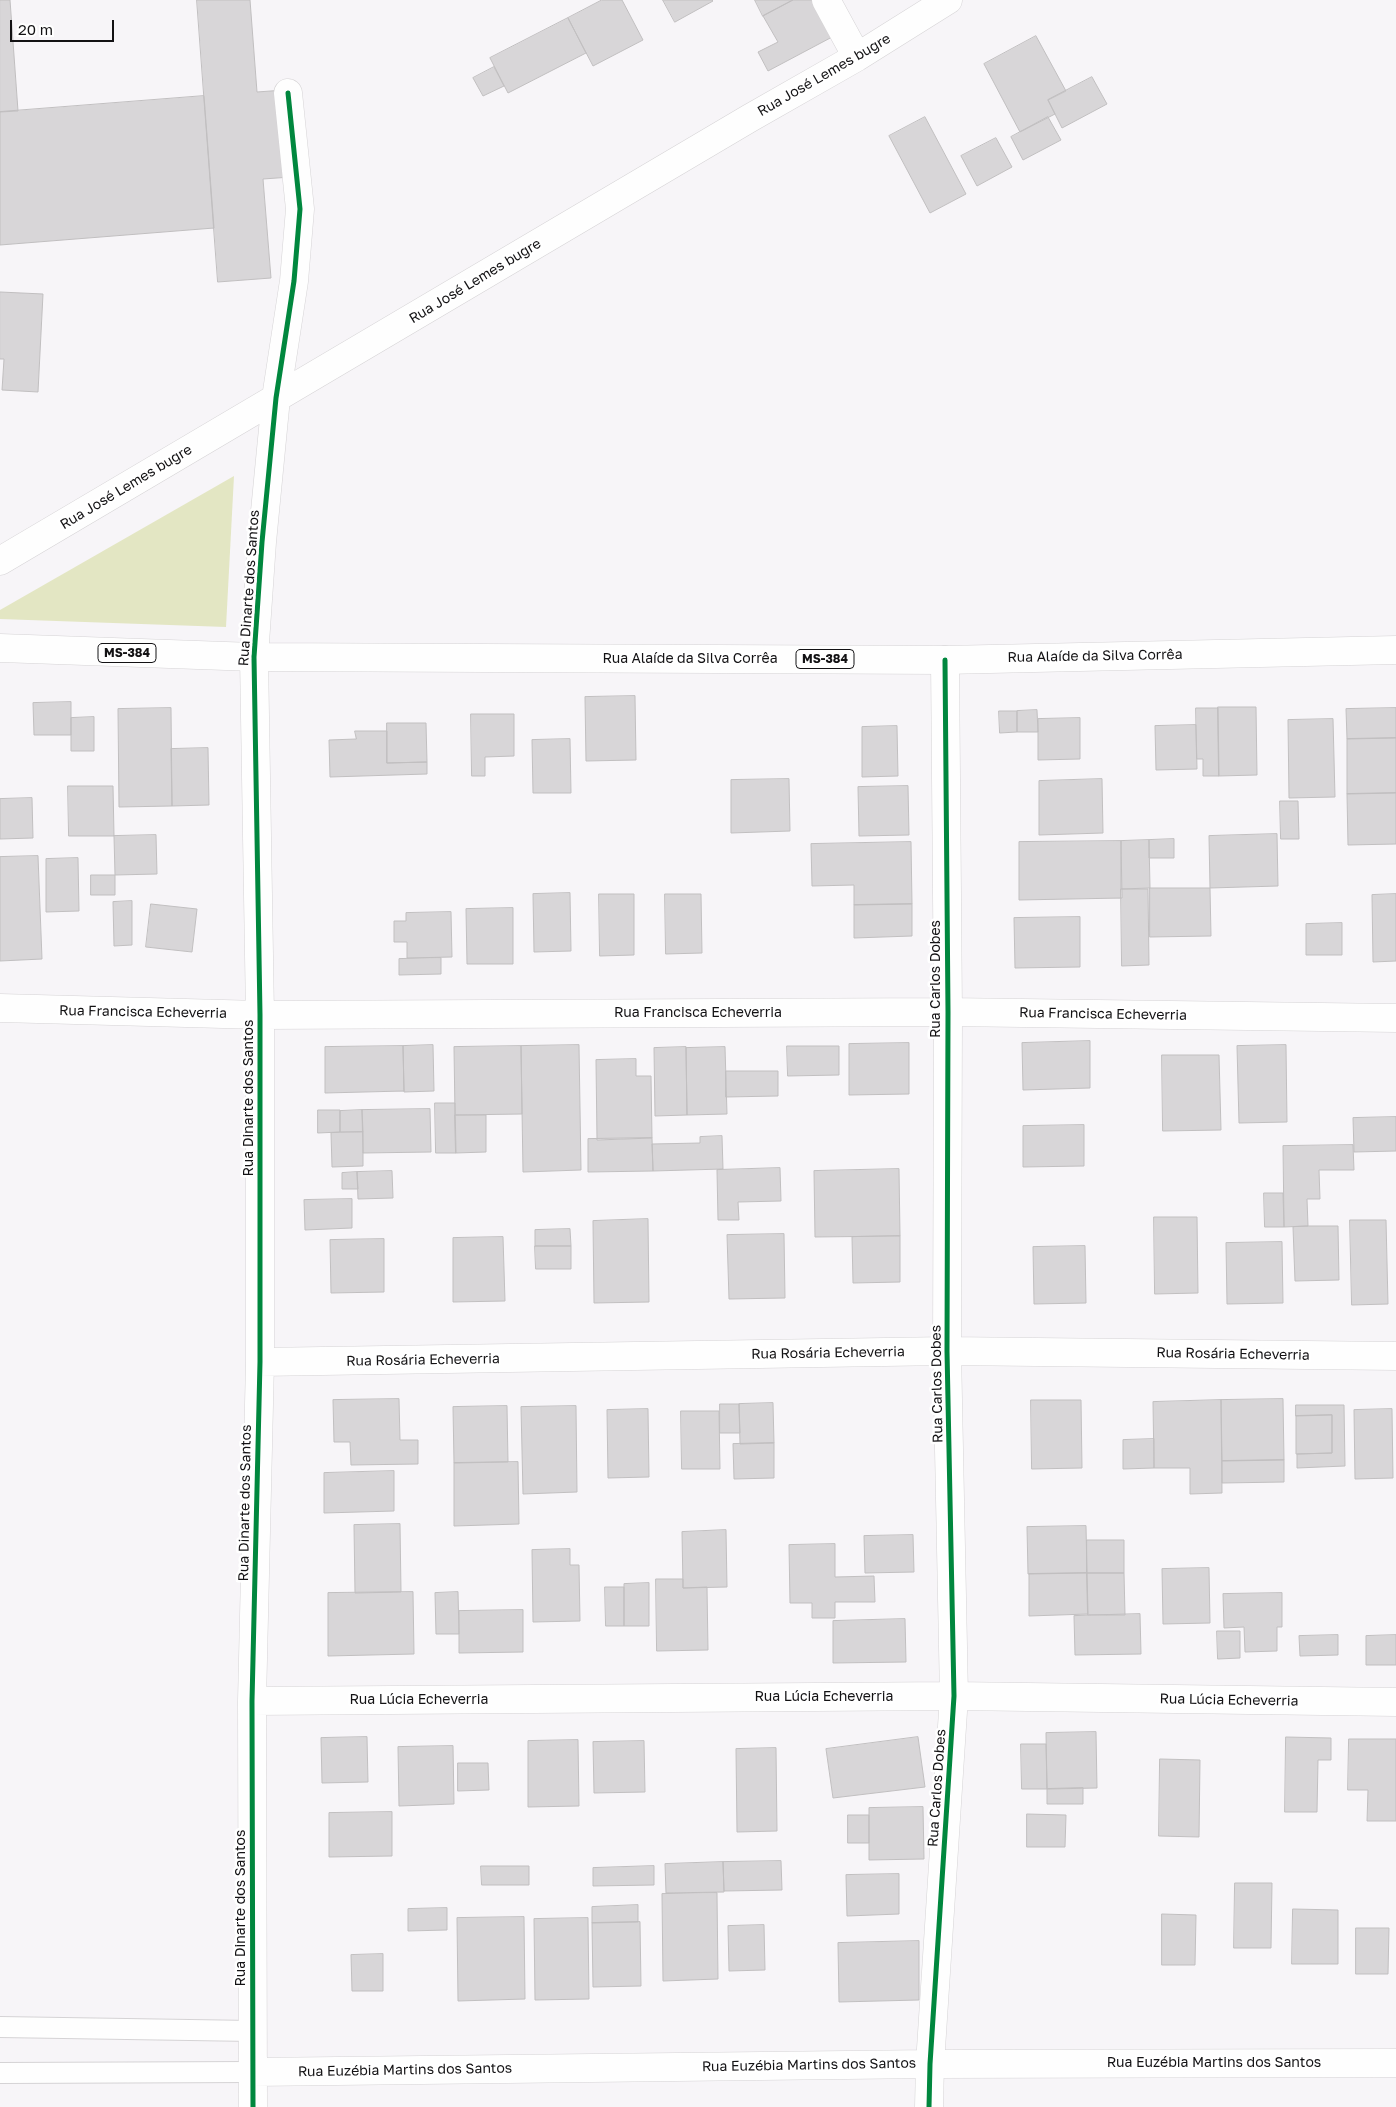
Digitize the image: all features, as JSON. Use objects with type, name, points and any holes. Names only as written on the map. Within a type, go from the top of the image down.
[{"type":"street","points":[[826,0],[857,57]]},
{"type":"street","name":"Rua José Lemes bugre","points":[[0,561],[750,118],[857,57],[948,0]]},
{"type":"street","name":"Rua Dinarte dos Santos","points":[[253,2107],[252,1701],[260,1362],[260,1015],[254,656],[262,542],[276,398],[294,281],[300,209],[288,93]]},
{"type":"street","name":"MS-384","points":[[0,648],[254,656]]},
{"type":"street","name":"Rua Alaíde da Silva Corrêa","points":[[254,656],[945,660],[1396,650]]},
{"type":"street","name":"Rua Carlos Dobes","points":[[929,2107],[930,2064],[954,1696],[947,1351],[948,1012],[945,660]]},
{"type":"street","name":"Rua Francisca Echeverria","points":[[0,1008],[260,1015],[948,1012],[1396,1018]]},
{"type":"street","name":"Rua Rosária Echeverria","points":[[260,1362],[947,1351],[1396,1356]]},
{"type":"street","name":"Rua Lúcia Echeverria","points":[[252,1701],[954,1696],[1396,1702]]},
{"type":"street","name":"Rua Euzébia Martins dos Santos","points":[[253,2072],[930,2064],[1396,2063]]},
{"type":"lane","points":[[0,2027],[253,2031]]},
{"type":"lane","points":[[0,2073],[253,2072]]},
{"type":"green space","points":[[234,476],[226,627],[0,619],[0,610]]},
{"type":"building","points":[[0,0],[10,0],[18,111],[0,112]]},
{"type":"building","points":[[197,0],[250,0],[257,92],[284,90],[291,177],[263,179],[271,278],[218,282]]},
{"type":"building","points":[[602,0],[622,0],[643,40],[593,66],[568,18]]},
{"type":"building","points":[[663,0],[712,0],[713,1],[675,22]]},
{"type":"building","points":[[755,0],[793,0],[763,16]]},
{"type":"building","points":[[793,0],[815,0],[834,36],[768,71],[758,52],[778,42],[763,16]]},
{"type":"building","points":[[568,18],[586,53],[508,93],[490,58]]},
{"type":"building","points":[[1036,36],[1066,91],[1048,100],[1055,114],[1020,132],[984,64]]},
{"type":"building","points":[[494,67],[504,86],[483,96],[473,78]]},
{"type":"building","points":[[1092,77],[1107,104],[1062,128],[1048,100]]},
{"type":"building","points":[[204,96],[214,228],[0,245],[0,112]]},
{"type":"building","points":[[925,117],[966,194],[930,213],[889,136]]},
{"type":"building","points":[[1048,117],[1061,140],[1023,160],[1011,137]]},
{"type":"building","points":[[996,138],[1012,167],[977,186],[961,156]]},
{"type":"building","points":[[0,292],[43,294],[38,392],[2,390],[4,359],[0,359]]},
{"type":"building","points":[[635,696],[636,760],[586,761],[585,697]]},
{"type":"building","points":[[71,702],[71,735],[34,735],[33,703]]},
{"type":"building","points":[[1218,707],[1256,707],[1257,775],[1219,776]]},
{"type":"building","points":[[171,708],[172,806],[119,807],[118,709]]},
{"type":"building","points":[[1196,708],[1218,708],[1219,776],[1203,776],[1203,759],[1197,759]]},
{"type":"building","points":[[1396,708],[1396,738],[1347,739],[1346,709]]},
{"type":"building","points":[[1037,710],[1038,732],[1017,732],[1017,711]]},
{"type":"building","points":[[999,711],[1017,711],[1017,732],[1000,733]]},
{"type":"building","points":[[471,714],[514,714],[514,756],[485,757],[485,776],[472,776]]},
{"type":"building","points":[[94,717],[94,751],[71,751],[71,718]]},
{"type":"building","points":[[1080,718],[1080,759],[1038,760],[1038,719]]},
{"type":"building","points":[[1333,719],[1335,797],[1289,798],[1288,720]]},
{"type":"building","points":[[387,723],[426,723],[427,762],[387,763]]},
{"type":"building","points":[[1196,725],[1197,769],[1156,770],[1155,726]]},
{"type":"building","points":[[897,726],[898,776],[862,777],[862,727]]},
{"type":"building","points":[[355,731],[387,731],[387,763],[427,762],[427,774],[330,777],[329,740],[356,739]]},
{"type":"building","points":[[1396,738],[1396,793],[1347,794],[1347,739]]},
{"type":"building","points":[[570,739],[571,793],[533,793],[532,740]]},
{"type":"building","points":[[208,748],[209,805],[172,806],[171,749]]},
{"type":"building","points":[[789,779],[790,831],[731,833],[731,780]]},
{"type":"building","points":[[1102,779],[1103,833],[1039,835],[1039,781]]},
{"type":"building","points":[[68,786],[113,786],[114,836],[69,836]]},
{"type":"building","points":[[908,786],[909,835],[859,836],[858,787]]},
{"type":"building","points":[[1396,793],[1396,844],[1348,845],[1347,794]]},
{"type":"building","points":[[32,798],[33,838],[0,839],[0,799]]},
{"type":"building","points":[[1280,801],[1298,801],[1299,839],[1281,839]]},
{"type":"building","points":[[1277,834],[1278,886],[1210,888],[1209,836]]},
{"type":"building","points":[[156,835],[157,874],[115,875],[114,836]]},
{"type":"building","points":[[1174,839],[1174,858],[1149,858],[1149,840]]},
{"type":"building","points":[[1149,840],[1150,888],[1121,889],[1121,841]]},
{"type":"building","points":[[1121,841],[1122,898],[1019,900],[1019,842]]},
{"type":"building","points":[[911,842],[912,904],[854,905],[854,885],[812,886],[811,844]]},
{"type":"building","points":[[38,856],[42,959],[0,961],[0,857]]},
{"type":"building","points":[[78,858],[79,911],[46,912],[46,859]]},
{"type":"building","points":[[91,875],[115,875],[115,895],[91,895]]},
{"type":"building","points":[[1150,888],[1210,888],[1211,936],[1150,937]]},
{"type":"building","points":[[1121,889],[1148,889],[1149,965],[1122,966]]},
{"type":"building","points":[[570,893],[571,951],[534,952],[533,894]]},
{"type":"building","points":[[599,894],[634,894],[634,955],[600,956]]},
{"type":"building","points":[[665,894],[701,894],[702,953],[666,954]]},
{"type":"building","points":[[1396,894],[1396,961],[1373,962],[1372,895]]},
{"type":"building","points":[[132,901],[132,945],[114,946],[113,902]]},
{"type":"building","points":[[151,904],[197,909],[192,952],[146,947]]},
{"type":"building","points":[[912,904],[912,936],[854,938],[854,905]]},
{"type":"building","points":[[513,908],[513,964],[467,964],[466,909]]},
{"type":"building","points":[[451,912],[452,957],[407,958],[407,942],[394,942],[394,921],[406,921],[406,913]]},
{"type":"building","points":[[1080,917],[1080,967],[1015,968],[1014,918]]},
{"type":"building","points":[[1342,923],[1342,955],[1306,955],[1306,924]]},
{"type":"building","points":[[441,958],[441,974],[399,975],[399,959]]},
{"type":"building","points":[[1090,1041],[1090,1088],[1023,1090],[1022,1043]]},
{"type":"building","points":[[909,1043],[909,1094],[849,1095],[849,1044]]},
{"type":"building","points":[[433,1045],[434,1091],[404,1092],[403,1046]]},
{"type":"building","points":[[579,1045],[581,1170],[523,1172],[521,1046]]},
{"type":"building","points":[[1286,1045],[1287,1122],[1239,1123],[1237,1046]]},
{"type":"building","points":[[403,1046],[404,1091],[325,1093],[325,1047]]},
{"type":"building","points":[[521,1046],[522,1114],[455,1115],[454,1047]]},
{"type":"building","points":[[787,1046],[839,1046],[839,1075],[788,1076]]},
{"type":"building","points":[[686,1047],[687,1115],[655,1116],[654,1048]]},
{"type":"building","points":[[725,1047],[727,1114],[687,1115],[686,1048]]},
{"type":"building","points":[[1162,1055],[1219,1055],[1221,1130],[1163,1131]]},
{"type":"building","points":[[636,1059],[636,1076],[651,1076],[652,1138],[597,1140],[596,1060]]},
{"type":"building","points":[[726,1071],[778,1071],[778,1096],[726,1097]]},
{"type":"building","points":[[435,1103],[455,1103],[456,1153],[436,1153]]},
{"type":"building","points":[[430,1109],[431,1152],[363,1153],[362,1110]]},
{"type":"building","points":[[318,1110],[340,1110],[340,1132],[318,1133]]},
{"type":"building","points":[[362,1110],[363,1132],[340,1132],[340,1111]]},
{"type":"building","points":[[455,1115],[486,1115],[486,1152],[456,1153]]},
{"type":"building","points":[[1396,1117],[1396,1151],[1354,1152],[1353,1118]]},
{"type":"building","points":[[1084,1125],[1084,1166],[1023,1167],[1023,1126]]},
{"type":"building","points":[[363,1132],[363,1166],[332,1167],[331,1133]]},
{"type":"building","points":[[722,1136],[723,1169],[653,1171],[652,1144],[700,1143],[700,1137]]},
{"type":"building","points":[[652,1138],[653,1171],[588,1172],[588,1139]]},
{"type":"building","points":[[1353,1145],[1354,1170],[1319,1170],[1320,1199],[1307,1199],[1308,1226],[1284,1227],[1283,1146]]},
{"type":"building","points":[[780,1168],[781,1201],[738,1202],[739,1220],[718,1220],[717,1170]]},
{"type":"building","points":[[899,1169],[900,1236],[815,1237],[814,1171]]},
{"type":"building","points":[[392,1171],[393,1198],[358,1199],[357,1172]]},
{"type":"building","points":[[357,1172],[358,1189],[342,1189],[342,1173]]},
{"type":"building","points":[[1264,1193],[1283,1193],[1284,1227],[1265,1227]]},
{"type":"building","points":[[352,1199],[352,1228],[305,1230],[304,1200]]},
{"type":"building","points":[[1154,1217],[1197,1217],[1198,1293],[1155,1294]]},
{"type":"building","points":[[648,1219],[649,1302],[594,1303],[593,1221]]},
{"type":"building","points":[[1350,1220],[1386,1220],[1388,1304],[1352,1305]]},
{"type":"building","points":[[1338,1226],[1339,1280],[1295,1281],[1293,1227]]},
{"type":"building","points":[[570,1229],[571,1246],[535,1246],[535,1230]]},
{"type":"building","points":[[784,1234],[785,1298],[729,1299],[727,1235]]},
{"type":"building","points":[[900,1236],[900,1282],[853,1283],[852,1237]]},
{"type":"building","points":[[503,1237],[505,1301],[453,1302],[453,1238]]},
{"type":"building","points":[[384,1239],[384,1292],[331,1293],[330,1240]]},
{"type":"building","points":[[1282,1242],[1283,1303],[1227,1304],[1226,1243]]},
{"type":"building","points":[[535,1246],[571,1246],[571,1269],[536,1269]]},
{"type":"building","points":[[1085,1246],[1086,1303],[1034,1304],[1033,1247]]},
{"type":"building","points":[[399,1399],[400,1440],[418,1440],[418,1464],[351,1465],[350,1442],[334,1442],[333,1400]]},
{"type":"building","points":[[1283,1399],[1284,1460],[1222,1461],[1221,1400]]},
{"type":"building","points":[[1031,1400],[1081,1400],[1082,1468],[1032,1469]]},
{"type":"building","points":[[1221,1400],[1222,1493],[1190,1494],[1190,1468],[1154,1468],[1153,1402]]},
{"type":"building","points":[[773,1403],[774,1443],[740,1444],[739,1404]]},
{"type":"building","points":[[720,1404],[739,1404],[740,1433],[720,1433]]},
{"type":"building","points":[[1296,1405],[1344,1405],[1345,1466],[1297,1468],[1297,1454],[1332,1453],[1332,1415],[1296,1416]]},
{"type":"building","points":[[507,1406],[508,1462],[454,1463],[453,1407]]},
{"type":"building","points":[[576,1406],[577,1492],[523,1494],[521,1407]]},
{"type":"building","points":[[648,1409],[649,1477],[608,1478],[607,1410]]},
{"type":"building","points":[[1392,1409],[1393,1478],[1355,1479],[1354,1410]]},
{"type":"building","points":[[681,1411],[719,1411],[720,1469],[682,1469]]},
{"type":"building","points":[[1332,1415],[1332,1453],[1296,1454],[1296,1416]]},
{"type":"building","points":[[1154,1439],[1154,1468],[1123,1469],[1123,1440]]},
{"type":"building","points":[[774,1443],[774,1478],[734,1479],[733,1444]]},
{"type":"building","points":[[1284,1460],[1284,1482],[1222,1483],[1222,1461]]},
{"type":"building","points":[[518,1462],[519,1524],[454,1526],[454,1463]]},
{"type":"building","points":[[394,1471],[394,1511],[324,1513],[324,1473]]},
{"type":"building","points":[[400,1524],[401,1592],[355,1593],[354,1525]]},
{"type":"building","points":[[1086,1526],[1087,1573],[1028,1574],[1027,1527]]},
{"type":"building","points":[[726,1530],[727,1587],[683,1588],[682,1532]]},
{"type":"building","points":[[913,1535],[914,1572],[865,1573],[864,1536]]},
{"type":"building","points":[[1087,1540],[1124,1540],[1124,1573],[1087,1573]]},
{"type":"building","points":[[835,1544],[835,1577],[874,1576],[875,1602],[835,1602],[835,1618],[812,1618],[812,1603],[790,1603],[789,1545]]},
{"type":"building","points":[[570,1549],[570,1565],[579,1565],[580,1621],[533,1622],[532,1550]]},
{"type":"building","points":[[1209,1568],[1210,1623],[1163,1624],[1162,1569]]},
{"type":"building","points":[[1087,1573],[1088,1614],[1029,1616],[1029,1574]]},
{"type":"building","points":[[1087,1573],[1124,1573],[1125,1615],[1088,1615]]},
{"type":"building","points":[[656,1579],[683,1579],[683,1588],[707,1587],[708,1650],[657,1651]]},
{"type":"building","points":[[649,1583],[649,1626],[624,1626],[624,1584]]},
{"type":"building","points":[[605,1587],[624,1587],[624,1626],[606,1626]]},
{"type":"building","points":[[413,1592],[414,1654],[328,1656],[328,1593]]},
{"type":"building","points":[[458,1592],[459,1634],[436,1634],[435,1593]]},
{"type":"building","points":[[1282,1593],[1282,1627],[1277,1627],[1277,1651],[1245,1652],[1244,1627],[1224,1628],[1223,1594]]},
{"type":"building","points":[[523,1610],[523,1652],[459,1653],[459,1611]]},
{"type":"building","points":[[1140,1614],[1141,1654],[1075,1655],[1074,1616]]},
{"type":"building","points":[[905,1619],[906,1662],[833,1663],[833,1621]]},
{"type":"building","points":[[1217,1631],[1240,1631],[1240,1658],[1218,1659]]},
{"type":"building","points":[[1338,1635],[1338,1655],[1300,1656],[1299,1636]]},
{"type":"building","points":[[1396,1635],[1396,1665],[1366,1665],[1366,1636]]},
{"type":"building","points":[[1096,1732],[1097,1788],[1047,1789],[1046,1733]]},
{"type":"building","points":[[367,1737],[368,1782],[322,1783],[321,1738]]},
{"type":"building","points":[[918,1737],[925,1787],[833,1798],[826,1749]]},
{"type":"building","points":[[1286,1737],[1331,1738],[1331,1760],[1318,1760],[1317,1812],[1285,1812]]},
{"type":"building","points":[[1349,1739],[1396,1739],[1396,1821],[1367,1821],[1368,1790],[1348,1790]]},
{"type":"building","points":[[578,1740],[579,1806],[528,1807],[528,1741]]},
{"type":"building","points":[[644,1741],[645,1792],[594,1793],[593,1742]]},
{"type":"building","points":[[1021,1744],[1046,1744],[1047,1789],[1022,1789]]},
{"type":"building","points":[[453,1746],[454,1804],[399,1806],[398,1747]]},
{"type":"building","points":[[776,1748],[777,1831],[737,1832],[736,1749]]},
{"type":"building","points":[[1160,1759],[1200,1760],[1199,1837],[1159,1836]]},
{"type":"building","points":[[458,1763],[488,1763],[489,1790],[458,1791]]},
{"type":"building","points":[[1083,1788],[1083,1804],[1047,1804],[1047,1789]]},
{"type":"building","points":[[923,1807],[924,1859],[869,1860],[869,1808]]},
{"type":"building","points":[[392,1812],[392,1856],[329,1857],[329,1813]]},
{"type":"building","points":[[1027,1814],[1066,1815],[1065,1847],[1027,1847]]},
{"type":"building","points":[[848,1815],[869,1815],[869,1843],[848,1843]]},
{"type":"building","points":[[781,1861],[782,1890],[724,1891],[723,1862]]},
{"type":"building","points":[[723,1862],[724,1892],[666,1893],[665,1864]]},
{"type":"building","points":[[481,1866],[529,1866],[529,1885],[482,1885]]},
{"type":"building","points":[[654,1866],[654,1885],[593,1886],[593,1868]]},
{"type":"building","points":[[899,1874],[899,1914],[847,1916],[846,1875]]},
{"type":"building","points":[[1235,1883],[1272,1883],[1271,1948],[1234,1948]]},
{"type":"building","points":[[717,1893],[718,1979],[663,1981],[662,1894]]},
{"type":"building","points":[[638,1905],[638,1922],[592,1923],[592,1907]]},
{"type":"building","points":[[447,1908],[447,1930],[408,1931],[408,1909]]},
{"type":"building","points":[[1293,1909],[1338,1910],[1338,1964],[1292,1964]]},
{"type":"building","points":[[1162,1914],[1196,1915],[1195,1965],[1162,1965]]},
{"type":"building","points":[[524,1917],[525,1999],[458,2001],[457,1918]]},
{"type":"building","points":[[588,1918],[589,1999],[535,2000],[534,1919]]},
{"type":"building","points":[[640,1922],[641,1986],[593,1987],[592,1923]]},
{"type":"building","points":[[764,1925],[765,1970],[729,1971],[728,1926]]},
{"type":"building","points":[[1356,1928],[1389,1928],[1388,1974],[1356,1974]]},
{"type":"building","points":[[919,1941],[919,2000],[839,2002],[838,1943]]},
{"type":"building","points":[[383,1954],[383,1991],[352,1991],[351,1955]]},
{"type":"cycle path","points":[[253,2107],[252,1701],[260,1362],[260,1015],[254,657],[262,542],[276,398],[294,281],[300,209],[288,93]]},
{"type":"cycle path","points":[[929,2107],[930,2064],[954,1696],[947,1351],[948,1012],[945,660]]}]
